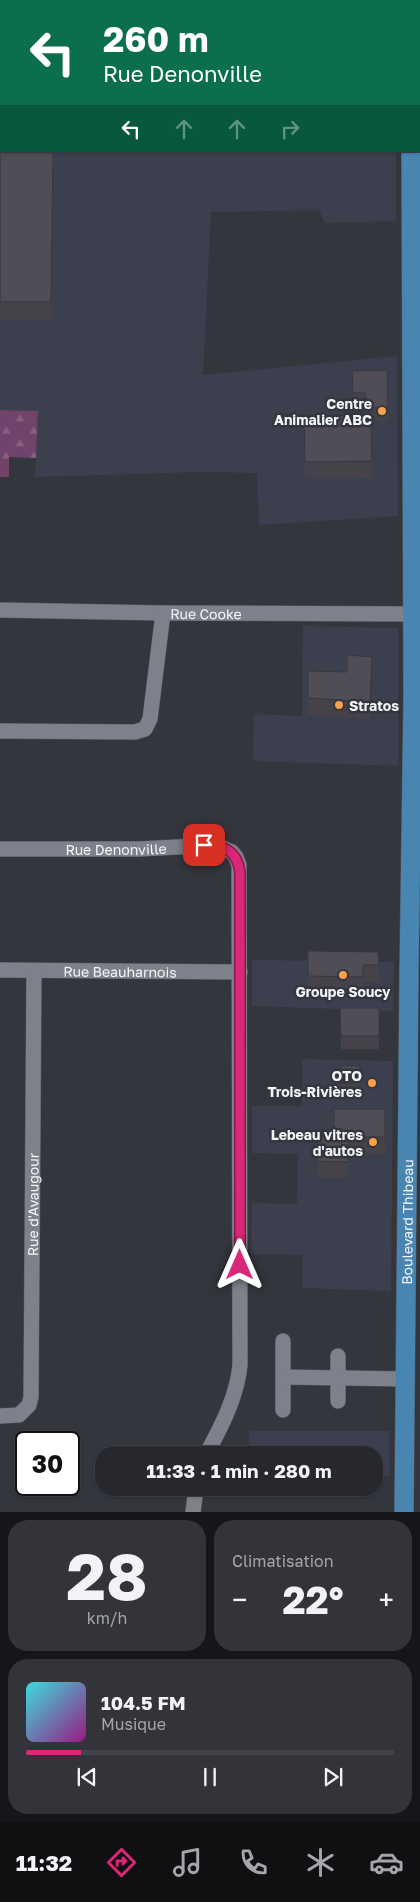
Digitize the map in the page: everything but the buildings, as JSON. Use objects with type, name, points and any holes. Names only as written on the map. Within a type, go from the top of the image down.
[{"type":"main road","name":"Boulevard Thibeau","points":[[404,1512],[416,400],[411,152]]},
{"type":"street","name":"Rue Cooke","points":[[0,610],[413,614]]},
{"type":"street","points":[[0,731],[135,732],[145,728],[150,719],[163,613]]},
{"type":"street","name":"Rue Denonville","points":[[0,849],[139,849],[215,845],[232,852],[236,857],[240,872],[240,972]]},
{"type":"street","name":"Rue Beauharnois","points":[[0,970],[240,972]]},
{"type":"street","name":"Rue d'Avaugour","points":[[0,1416],[19,1415],[29,1405],[31,1397],[34,970]]},
{"type":"street","points":[[210,1446],[238,1384],[240,1365],[240,972]]},
{"type":"street","points":[[283,1340],[283,1410]]},
{"type":"street","points":[[338,1356],[338,1401]]},
{"type":"street","points":[[283,1377],[405,1379]]},
{"type":"street","points":[[193,1512],[195,1496]]},
{"type":"shaded area","points":[[0,152],[396,152],[396,221],[325,223],[319,210],[211,212],[203,375],[397,356],[398,516],[259,525],[257,473],[200,472],[35,477],[38,411],[0,410]]},
{"type":"shaded area","points":[[303,626],[398,628],[398,766],[253,761],[254,714],[302,716]]},
{"type":"shaded area","points":[[252,960],[394,962],[393,1011],[252,1006]]},
{"type":"shaded area","points":[[302,1059],[393,1061],[391,1291],[302,1288],[302,1255],[251,1254],[252,1203],[297,1204],[298,1154],[252,1153],[252,1106],[302,1106]]},
{"type":"shaded area","points":[[249,1431],[389,1431],[389,1476],[383,1476],[383,1446],[249,1446]]},
{"type":"green space","points":[[0,410],[38,411],[36,458],[9,457],[9,477],[0,477]]},
{"type":"place","name":"Centre Animalier ABC","points":[[382,411]]},
{"type":"place","name":"Stratos","points":[[339,705]]},
{"type":"place","name":"Groupe Soucy","points":[[343,975]]},
{"type":"place","name":"OTO Trois-Rivières","points":[[372,1083]]},
{"type":"place","name":"Lebeau vitres d'autos","points":[[373,1142]]},
{"type":"route","points":[[204,845],[221,846],[232,852],[236,857],[240,872],[240,1265]]}]
